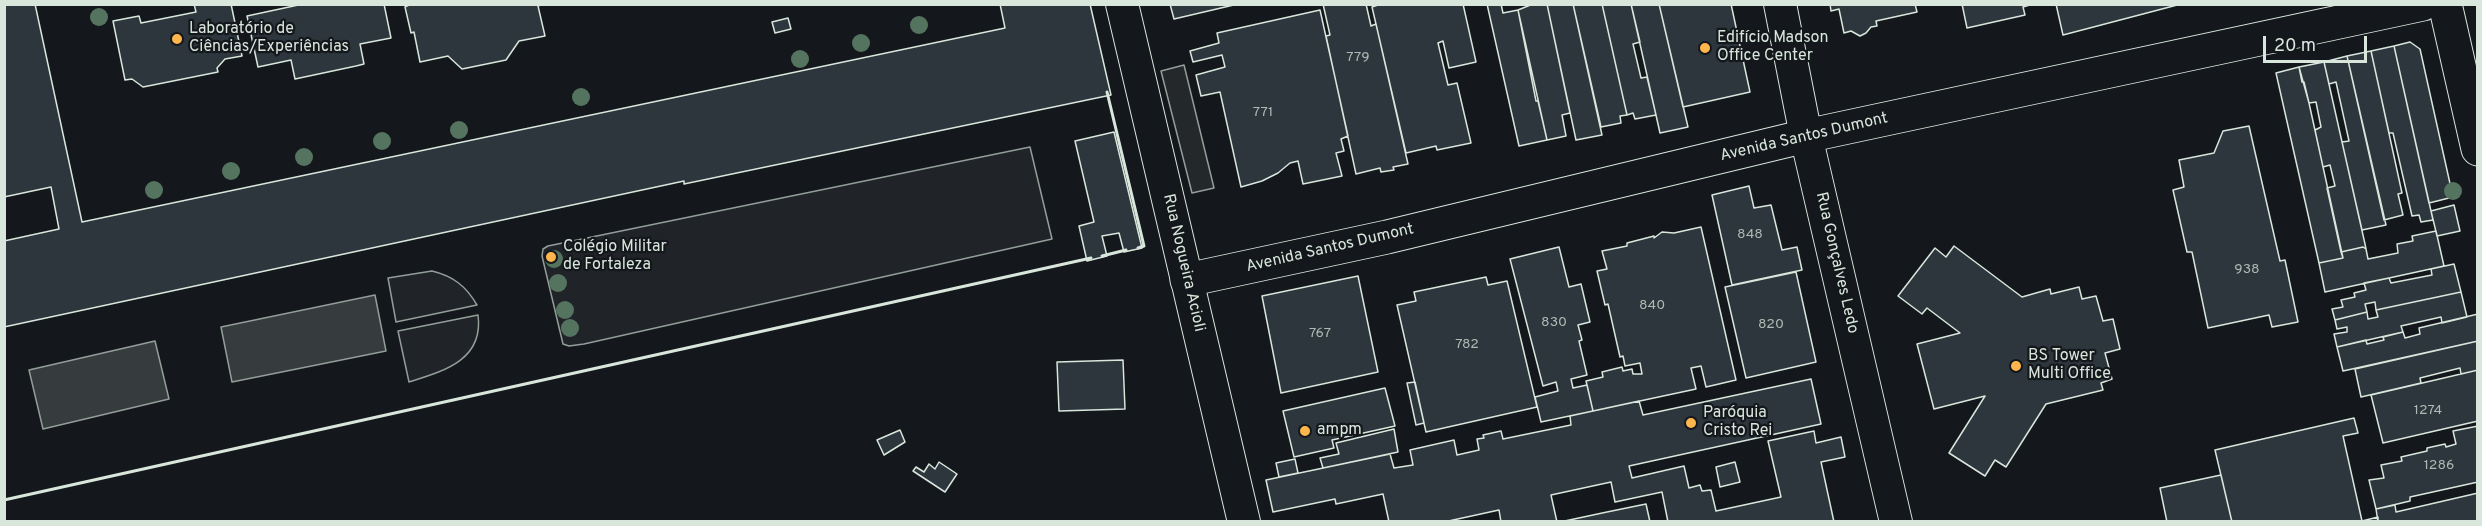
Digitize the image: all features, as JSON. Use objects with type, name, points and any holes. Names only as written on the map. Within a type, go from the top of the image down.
[{"type":"main road","name":"Avenida Santos Dumont","points":[[1187,280],[1399,234],[1806,136],[2423,4]]},
{"type":"main road","points":[[2445,4],[2478,149]]},
{"type":"street","name":"Rua Nogueira Acioli","points":[[1122,4],[1245,522]]},
{"type":"street","name":"Rua Gonçalves Ledo","points":[[1780,4],[1806,136],[1896,522]]},
{"type":"shaded area","points":[[1184,65],[1214,188],[1192,193],[1161,71]]},
{"type":"shaded area","points":[[1030,147],[1052,239],[584,344],[569,346],[563,344],[542,256],[543,249],[548,246]]},
{"type":"shaded area","points":[[432,271],[458,283],[477,305],[396,322],[388,278]]},
{"type":"shaded area","points":[[375,295],[386,351],[232,382],[221,327]]},
{"type":"shaded area","points":[[478,315],[475,343],[468,353],[448,368],[409,382],[398,331]]},
{"type":"shaded area","points":[[155,341],[169,399],[43,429],[29,370]]},
{"type":"building","points":[[4,4],[35,4],[82,222],[1005,28],[1000,4],[1090,4],[1111,95],[684,184],[684,181],[4,327],[4,241],[59,229],[51,187],[4,197]]},
{"type":"building","name":"Laboratório de Ciências/Experiências","points":[[194,4],[231,4],[242,56],[225,59],[217,68],[218,72],[143,87],[132,79],[125,80],[113,21],[139,16],[141,23],[196,12]]},
{"type":"building","points":[[303,4],[384,4],[391,38],[360,44],[364,64],[356,66],[295,79],[291,60],[258,67],[247,16]]},
{"type":"building","points":[[411,4],[544,4],[538,6],[545,36],[519,41],[506,60],[462,69],[448,56],[420,62],[414,32],[411,33],[405,7]]},
{"type":"building","points":[[1170,4],[1238,4],[1174,19]]},
{"type":"building","points":[[1323,4],[1366,4],[1371,26],[1376,24],[1408,164],[1393,167],[1394,170],[1381,172],[1380,168],[1356,174],[1326,36],[1330,35]]},
{"type":"building","points":[[1381,4],[1463,4],[1476,62],[1449,68],[1443,41],[1438,43],[1448,85],[1457,83],[1471,143],[1437,150],[1436,146],[1406,153],[1372,7]]},
{"type":"building","points":[[1487,4],[1501,4],[1503,13],[1518,10],[1536,101],[1538,101],[1547,140],[1519,146]]},
{"type":"building","points":[[1533,4],[1547,4],[1570,113],[1562,115],[1566,136],[1547,140],[1518,10]]},
{"type":"building","points":[[1547,4],[1573,4],[1602,135],[1576,140]]},
{"type":"building","points":[[1573,4],[1602,4],[1627,115],[1620,116],[1621,123],[1601,127]]},
{"type":"building","points":[[1602,4],[1631,4],[1640,42],[1633,44],[1641,78],[1647,77],[1656,115],[1635,119],[1633,113],[1627,115]]},
{"type":"building","points":[[1631,4],[1659,4],[1688,127],[1660,133]]},
{"type":"building","name":"Edifício Madson Office Center","points":[[1659,4],[1731,4],[1750,92],[1683,107]]},
{"type":"building","points":[[1830,4],[1915,4],[1917,12],[1876,21],[1877,26],[1871,27],[1860,36],[1851,31],[1844,33],[1839,9],[1831,11]]},
{"type":"building","points":[[1962,4],[2033,4],[2023,7],[2025,15],[1967,28]]},
{"type":"building","points":[[2056,4],[2181,4],[2063,35]]},
{"type":"building","points":[[1320,10],[1348,136],[1341,139],[1344,151],[1336,153],[1342,176],[1303,184],[1298,161],[1290,163],[1278,173],[1262,181],[1241,187],[1220,92],[1201,96],[1196,75],[1225,67],[1222,55],[1193,62],[1190,51],[1219,43],[1217,33]]},
{"type":"building","points":[[788,18],[791,29],[775,33],[772,22]]},
{"type":"building","points":[[2410,42],[2420,49],[2453,197],[2429,203],[2394,46]]},
{"type":"building","points":[[2394,46],[2433,220],[2421,222],[2419,215],[2412,216],[2393,133],[2389,133],[2371,51]]},
{"type":"building","points":[[2371,51],[2402,193],[2398,194],[2403,215],[2384,220],[2347,56]]},
{"type":"building","points":[[2347,56],[2386,225],[2362,230],[2342,142],[2349,141],[2336,82],[2329,84],[2324,62]]},
{"type":"building","points":[[2324,62],[2366,249],[2363,247],[2341,252],[2327,188],[2335,186],[2330,165],[2323,167],[2315,130],[2321,127],[2316,102],[2309,103],[2304,82],[2302,82],[2299,67]]},
{"type":"building","points":[[2299,67],[2343,258],[2319,263],[2276,73]]},
{"type":"building","points":[[2249,126],[2280,261],[2285,260],[2298,322],[2272,327],[2269,315],[2208,328],[2192,252],[2187,252],[2173,190],[2184,187],[2179,160],[2214,153],[2223,131]]},
{"type":"building","points":[[1114,132],[1142,248],[1124,252],[1119,233],[1102,236],[1107,256],[1087,261],[1079,226],[1094,222],[1075,141]]},
{"type":"building","points":[[1749,186],[1754,208],[1771,205],[1782,250],[1797,247],[1802,270],[1732,285],[1712,195]]},
{"type":"building","points":[[2454,205],[2460,231],[2437,236],[2431,211]]},
{"type":"building","points":[[1701,227],[1736,380],[1706,387],[1701,366],[1691,368],[1696,389],[1593,411],[1586,381],[1603,377],[1602,372],[1622,367],[1623,371],[1632,369],[1633,374],[1642,374],[1640,363],[1625,366],[1623,356],[1620,357],[1608,304],[1605,305],[1597,271],[1607,269],[1602,251],[1627,246],[1627,243],[1654,236],[1654,238],[1662,232],[1674,233]]},
{"type":"building","points":[[2436,231],[2444,266],[2325,292],[2319,263],[2343,258],[2341,252],[2363,247],[2366,249],[2368,259],[2398,253],[2397,244],[2413,241],[2412,236]]},
{"type":"building","name":"BS Tower Multi Office","points":[[1954,246],[2022,297],[2050,289],[2051,294],[2079,287],[2082,299],[2096,296],[2103,321],[2113,319],[2120,349],[2105,353],[2112,379],[2101,383],[2103,390],[2046,404],[2006,467],[1995,460],[1985,476],[1949,453],[1985,396],[1934,409],[1917,344],[1960,333],[1927,308],[1922,314],[1898,296],[1935,248],[1946,257]]},
{"type":"building","points":[[1559,247],[1569,287],[1581,284],[1590,322],[1578,325],[1582,340],[1579,341],[1587,375],[1571,379],[1573,388],[1587,385],[1593,411],[1541,422],[1535,397],[1558,391],[1556,382],[1543,386],[1510,259]]},
{"type":"building","points":[[2454,264],[2461,292],[2376,310],[2375,302],[2365,304],[2367,312],[2335,320],[2332,309],[2343,307],[2341,300],[2355,297],[2354,293],[2366,290],[2364,283],[2389,278],[2391,283],[2432,275],[2431,269]]},
{"type":"building","points":[[1796,272],[1816,362],[1746,378],[1725,287]]},
{"type":"building","points":[[1358,276],[1378,372],[1281,393],[1262,296]]},
{"type":"building","points":[[1486,277],[1488,285],[1507,281],[1537,407],[1426,432],[1397,305],[1416,301],[1414,292]]},
{"type":"building","points":[[2461,292],[2467,317],[2442,323],[2441,317],[2401,326],[2403,332],[2337,347],[2334,334],[2347,332],[2347,327],[2337,329],[2335,320],[2367,312],[2368,319],[2378,317],[2376,310]]},
{"type":"building","points":[[2478,314],[2478,341],[2343,371],[2337,347],[2366,340],[2367,344],[2403,332],[2405,338],[2420,334],[2419,328]]},
{"type":"building","points":[[2478,341],[2478,370],[2461,374],[2460,368],[2420,378],[2421,383],[2361,397],[2355,369]]},
{"type":"building","points":[[1123,360],[1125,409],[1059,411],[1057,362]]},
{"type":"building","points":[[2478,370],[2478,421],[2383,443],[2371,395]]},
{"type":"building","name":"Paróquia Cristo Rei","points":[[1811,379],[1821,424],[1629,466],[1632,478],[1684,466],[1689,488],[1700,485],[1702,491],[1711,490],[1716,511],[1781,497],[1768,441],[1814,431],[1816,443],[1841,437],[1845,457],[1821,462],[1834,522],[1668,522],[1662,492],[1615,502],[1611,482],[1551,495],[1557,522],[1501,522],[1499,510],[1444,522],[1389,522],[1383,494],[1336,504],[1335,499],[1273,512],[1266,480],[1390,454],[1394,468],[1413,465],[1410,450],[1454,440],[1457,455],[1479,450],[1477,439],[1484,438],[1483,435],[1501,431],[1503,439],[1571,425],[1570,416],[1639,401],[1643,415]]},
{"type":"building","points":[[1415,382],[1424,423],[1416,425],[1407,383]]},
{"type":"building","points":[[1385,388],[1395,426],[1332,440],[1334,448],[1294,457],[1283,411]]},
{"type":"building","points":[[2354,418],[2358,433],[2343,436],[2362,521],[2378,517],[2378,522],[2232,522],[2215,450]]},
{"type":"building","points":[[2478,426],[2478,482],[2410,497],[2410,501],[2376,509],[2369,480],[2384,478],[2381,465],[2402,461],[2401,457],[2427,451],[2427,448],[2456,444],[2453,431]]},
{"type":"building","points":[[1394,429],[1398,452],[1323,468],[1320,458],[1339,454],[1336,443]]},
{"type":"building","points":[[900,430],[905,442],[884,455],[877,440]]},
{"type":"building","points":[[1295,459],[1298,473],[1279,477],[1276,463]]},
{"type":"building","points":[[939,462],[957,474],[945,492],[913,471],[916,467],[924,472],[929,464],[935,469]]},
{"type":"building","points":[[1735,462],[1740,482],[1720,487],[1716,467]]},
{"type":"building","points":[[2221,475],[2232,522],[2167,522],[2160,488]]},
{"type":"building","points":[[2478,493],[2478,522],[2378,522],[2376,509],[2395,505],[2396,512]]},
{"type":"building","points":[[1646,504],[1650,522],[1560,522],[1607,512]]},
{"type":"wall","points":[[1107,92],[1144,246],[1138,248]]},
{"type":"wall","points":[[1102,256],[1126,250]]},
{"type":"wall","points":[[4,500],[1091,258]]},
{"type":"place","name":"Laboratório de Ciências/Experiências","points":[[177,39]]},
{"type":"place","name":"Edifício Madson Office Center","points":[[1705,48]]},
{"type":"place","name":"Colégio Militar de Fortaleza","points":[[551,257]]},
{"type":"place","name":"BS Tower Multi Office","points":[[2016,366]]},
{"type":"place","name":"Paróquia Cristo Rei","points":[[1691,423]]},
{"type":"place","name":"ampm","points":[[1305,431]]}]
